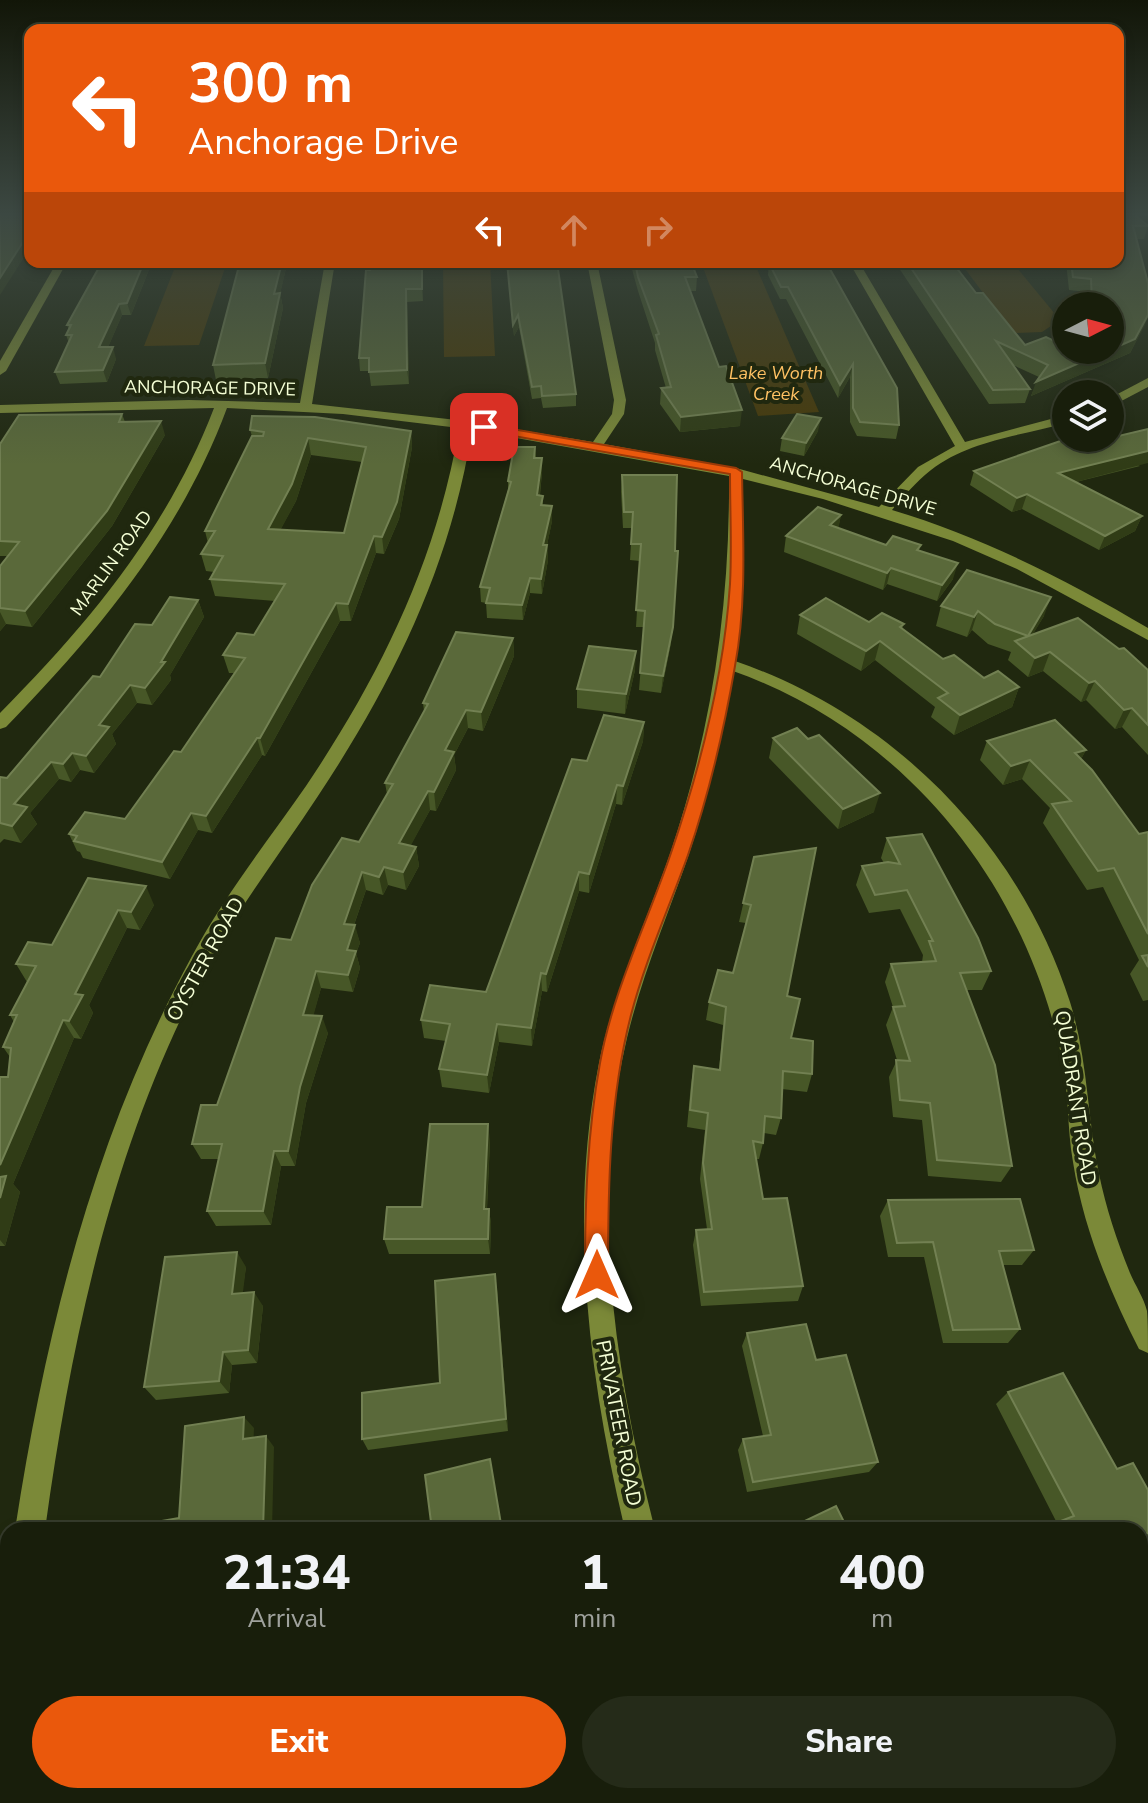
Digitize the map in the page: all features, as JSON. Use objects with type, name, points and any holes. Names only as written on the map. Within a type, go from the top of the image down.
[{"type":"street","points":[[0,371],[42,297]]},
{"type":"street","points":[[305,408],[324,297]]},
{"type":"street","points":[[596,447],[618,414],[620,400],[599,297]]},
{"type":"street","points":[[875,297],[962,447]]},
{"type":"street","points":[[1124,395],[1148,382]]},
{"type":"street","name":"ANCHORAGE DRIVE","points":[[0,409],[222,404],[305,408],[466,425],[736,472],[884,510],[937,529],[1029,569],[1148,635]]},
{"type":"street","name":"MARLIN ROAD","points":[[0,723],[76,643],[154,542],[202,457],[222,404]]},
{"type":"street","points":[[884,510],[928,466],[962,447],[1052,423]]},
{"type":"street","name":"OYSTER ROAD","points":[[31,1522],[42,1438],[71,1298],[115,1151],[146,1073],[207,949],[241,892],[329,765],[372,695],[405,632],[448,524],[461,467],[466,425]]},
{"type":"street","name":"PRIVATEER ROAD","points":[[638,1522],[621,1453],[604,1348],[597,1275],[597,1176],[602,1117],[622,1013],[707,764],[728,664],[737,583],[736,472]]},
{"type":"street","name":"QUADRANT ROAD","points":[[728,664],[793,689],[870,736],[940,797],[977,840],[1010,888],[1038,941],[1060,999],[1075,1063],[1087,1174],[1105,1243],[1148,1340]]},
{"type":"water","points":[[163,297],[215,297],[199,345],[144,346]]},
{"type":"water","points":[[443,297],[492,297],[495,356],[444,357]]},
{"type":"water","name":"Lake Worth Creek","points":[[714,297],[769,297],[819,412],[758,416]]},
{"type":"water","points":[[986,297],[1041,297],[1052,310],[1052,325],[1042,332],[1013,333]]},
{"type":"building","points":[[82,297],[129,297],[127,303],[119,304],[99,347],[113,347],[103,370],[55,372],[72,335],[66,335],[71,325],[67,325]]},
{"type":"building","points":[[231,297],[279,297],[265,363],[213,365]]},
{"type":"building","points":[[364,297],[406,297],[407,370],[369,372],[369,358],[359,358]]},
{"type":"building","points":[[510,297],[562,297],[576,394],[542,396],[541,386],[532,387],[518,315],[513,325]]},
{"type":"building","points":[[645,297],[693,297],[719,367],[726,366],[742,410],[681,417],[661,388],[671,387],[656,335],[659,334]]},
{"type":"building","points":[[793,297],[846,297],[897,388],[899,425],[860,422],[853,408],[853,364],[840,385]]},
{"type":"building","points":[[931,297],[986,297],[1025,345],[1046,337],[1052,340],[1052,364],[1077,364],[1036,382],[1048,365],[996,341],[1030,389],[993,390]]},
{"type":"building","points":[[1124,297],[1148,297],[1148,315],[1135,339],[1124,344]]},
{"type":"building","points":[[122,414],[119,422],[161,421],[107,511],[25,611],[0,608],[0,566],[19,542],[0,541],[0,444],[19,415]]},
{"type":"building","points":[[797,414],[821,418],[806,443],[782,438]]},
{"type":"building","points":[[252,416],[315,417],[411,431],[397,502],[382,537],[374,536],[348,604],[336,603],[260,738],[257,738],[206,816],[191,813],[162,862],[74,841],[77,836],[69,834],[85,812],[125,819],[174,751],[181,752],[245,658],[223,655],[237,633],[254,635],[285,584],[210,579],[223,556],[201,554],[215,531],[205,531],[252,436],[263,436],[264,432],[250,430]],"holes":[[[308,438],[366,447],[344,533],[268,529],[292,484]]]},
{"type":"building","points":[[1148,429],[1148,451],[1058,473],[1142,516],[1105,536],[1027,494],[1017,498],[974,471],[1052,444],[1052,452],[1124,452],[1124,435]]},
{"type":"building","points":[[514,447],[535,447],[534,458],[542,458],[537,495],[543,496],[541,505],[552,506],[543,545],[547,545],[541,579],[530,578],[522,605],[486,603],[490,588],[480,587],[511,482],[508,481]]},
{"type":"building","points":[[622,475],[677,475],[675,551],[678,551],[673,627],[663,676],[640,673],[645,611],[636,610],[641,544],[631,544],[633,512],[624,512]]},
{"type":"building","points":[[818,507],[841,515],[830,525],[886,545],[893,536],[921,545],[917,550],[958,563],[942,585],[891,568],[887,573],[786,536]]},
{"type":"building","points":[[967,570],[1051,597],[1028,636],[995,624],[978,611],[974,617],[941,606]]},
{"type":"building","points":[[170,597],[198,600],[161,662],[165,662],[145,688],[130,685],[99,725],[109,727],[86,756],[72,753],[63,764],[51,762],[14,804],[27,807],[12,826],[0,823],[0,777],[7,778],[93,676],[100,677],[135,624],[152,625]]},
{"type":"building","points":[[826,598],[869,622],[882,613],[904,624],[900,627],[943,659],[954,655],[984,678],[998,671],[1019,687],[960,715],[938,698],[948,693],[880,641],[866,651],[800,615]]},
{"type":"building","points":[[1078,618],[1119,649],[1124,648],[1148,670],[1148,725],[1132,708],[1124,710],[1095,681],[1089,683],[1050,652],[1035,658],[1015,641]]},
{"type":"building","points":[[456,632],[513,638],[481,712],[466,710],[445,750],[454,752],[434,792],[428,791],[399,843],[416,847],[403,872],[384,867],[379,877],[362,872],[344,924],[355,925],[347,950],[356,951],[348,975],[316,971],[303,1015],[322,1016],[300,1087],[288,1151],[274,1151],[263,1211],[207,1211],[222,1144],[192,1144],[201,1105],[217,1105],[276,938],[291,940],[312,885],[342,838],[359,842],[393,784],[385,783],[428,704],[423,703]]},
{"type":"building","points":[[589,646],[636,651],[626,694],[577,689]]},
{"type":"building","points":[[604,715],[644,722],[623,786],[617,785],[589,874],[579,872],[546,974],[541,973],[531,1028],[497,1024],[487,1075],[439,1069],[450,1024],[421,1020],[430,985],[486,992],[572,759],[587,761]]},
{"type":"building","points":[[1055,720],[1086,750],[1075,753],[1092,770],[1139,834],[1148,832],[1148,934],[1114,868],[1098,871],[1052,804],[1071,801],[1030,760],[1011,766],[987,741]]},
{"type":"building","points":[[797,728],[808,739],[819,735],[880,793],[843,809],[773,738]]},
{"type":"building","points":[[922,834],[978,938],[991,971],[960,973],[995,1065],[1012,1166],[937,1160],[930,1103],[900,1100],[896,1060],[910,1061],[893,1007],[905,1006],[891,964],[936,961],[929,941],[933,941],[907,890],[875,895],[862,866],[888,862],[900,864],[887,838]]},
{"type":"building","points":[[816,848],[787,996],[800,999],[791,1038],[813,1041],[812,1074],[783,1071],[781,1118],[765,1116],[763,1143],[753,1141],[763,1199],[787,1198],[803,1286],[704,1292],[696,1230],[712,1229],[703,1163],[708,1113],[690,1110],[694,1066],[720,1070],[726,1007],[709,1002],[718,970],[733,973],[751,905],[743,903],[754,857]]},
{"type":"building","points":[[88,878],[146,886],[131,912],[118,910],[75,994],[83,995],[69,1021],[63,1020],[0,1165],[0,1077],[8,1077],[11,1048],[3,1047],[17,1015],[10,1015],[36,966],[16,964],[28,942],[52,945]]},
{"type":"building","points":[[430,1124],[488,1124],[484,1209],[489,1209],[488,1239],[384,1239],[387,1207],[422,1207]]},
{"type":"building","points":[[6,1176],[0,1198],[0,1177]]},
{"type":"building","points":[[1020,1199],[1034,1250],[999,1251],[1020,1329],[953,1330],[933,1242],[897,1243],[888,1200]]},
{"type":"building","points":[[237,1252],[232,1294],[254,1292],[248,1350],[223,1352],[219,1381],[144,1387],[165,1257]]},
{"type":"building","points":[[495,1274],[506,1419],[362,1439],[362,1393],[440,1383],[435,1281]]},
{"type":"building","points":[[806,1324],[816,1360],[846,1355],[878,1462],[753,1482],[743,1439],[771,1435],[747,1333]]},
{"type":"building","points":[[1063,1373],[1117,1469],[1133,1463],[1148,1490],[1148,1522],[1058,1522],[1074,1516],[1008,1392]]},
{"type":"building","points":[[244,1417],[243,1439],[266,1436],[263,1522],[156,1522],[179,1518],[185,1426]]},
{"type":"building","points":[[490,1459],[501,1522],[431,1522],[425,1475]]},
{"type":"building","points":[[836,1506],[844,1522],[803,1522]]},
{"type":"route","points":[[484,427],[736,472],[737,583],[724,688],[707,764],[622,1013],[610,1063],[597,1176],[597,1275]]}]
